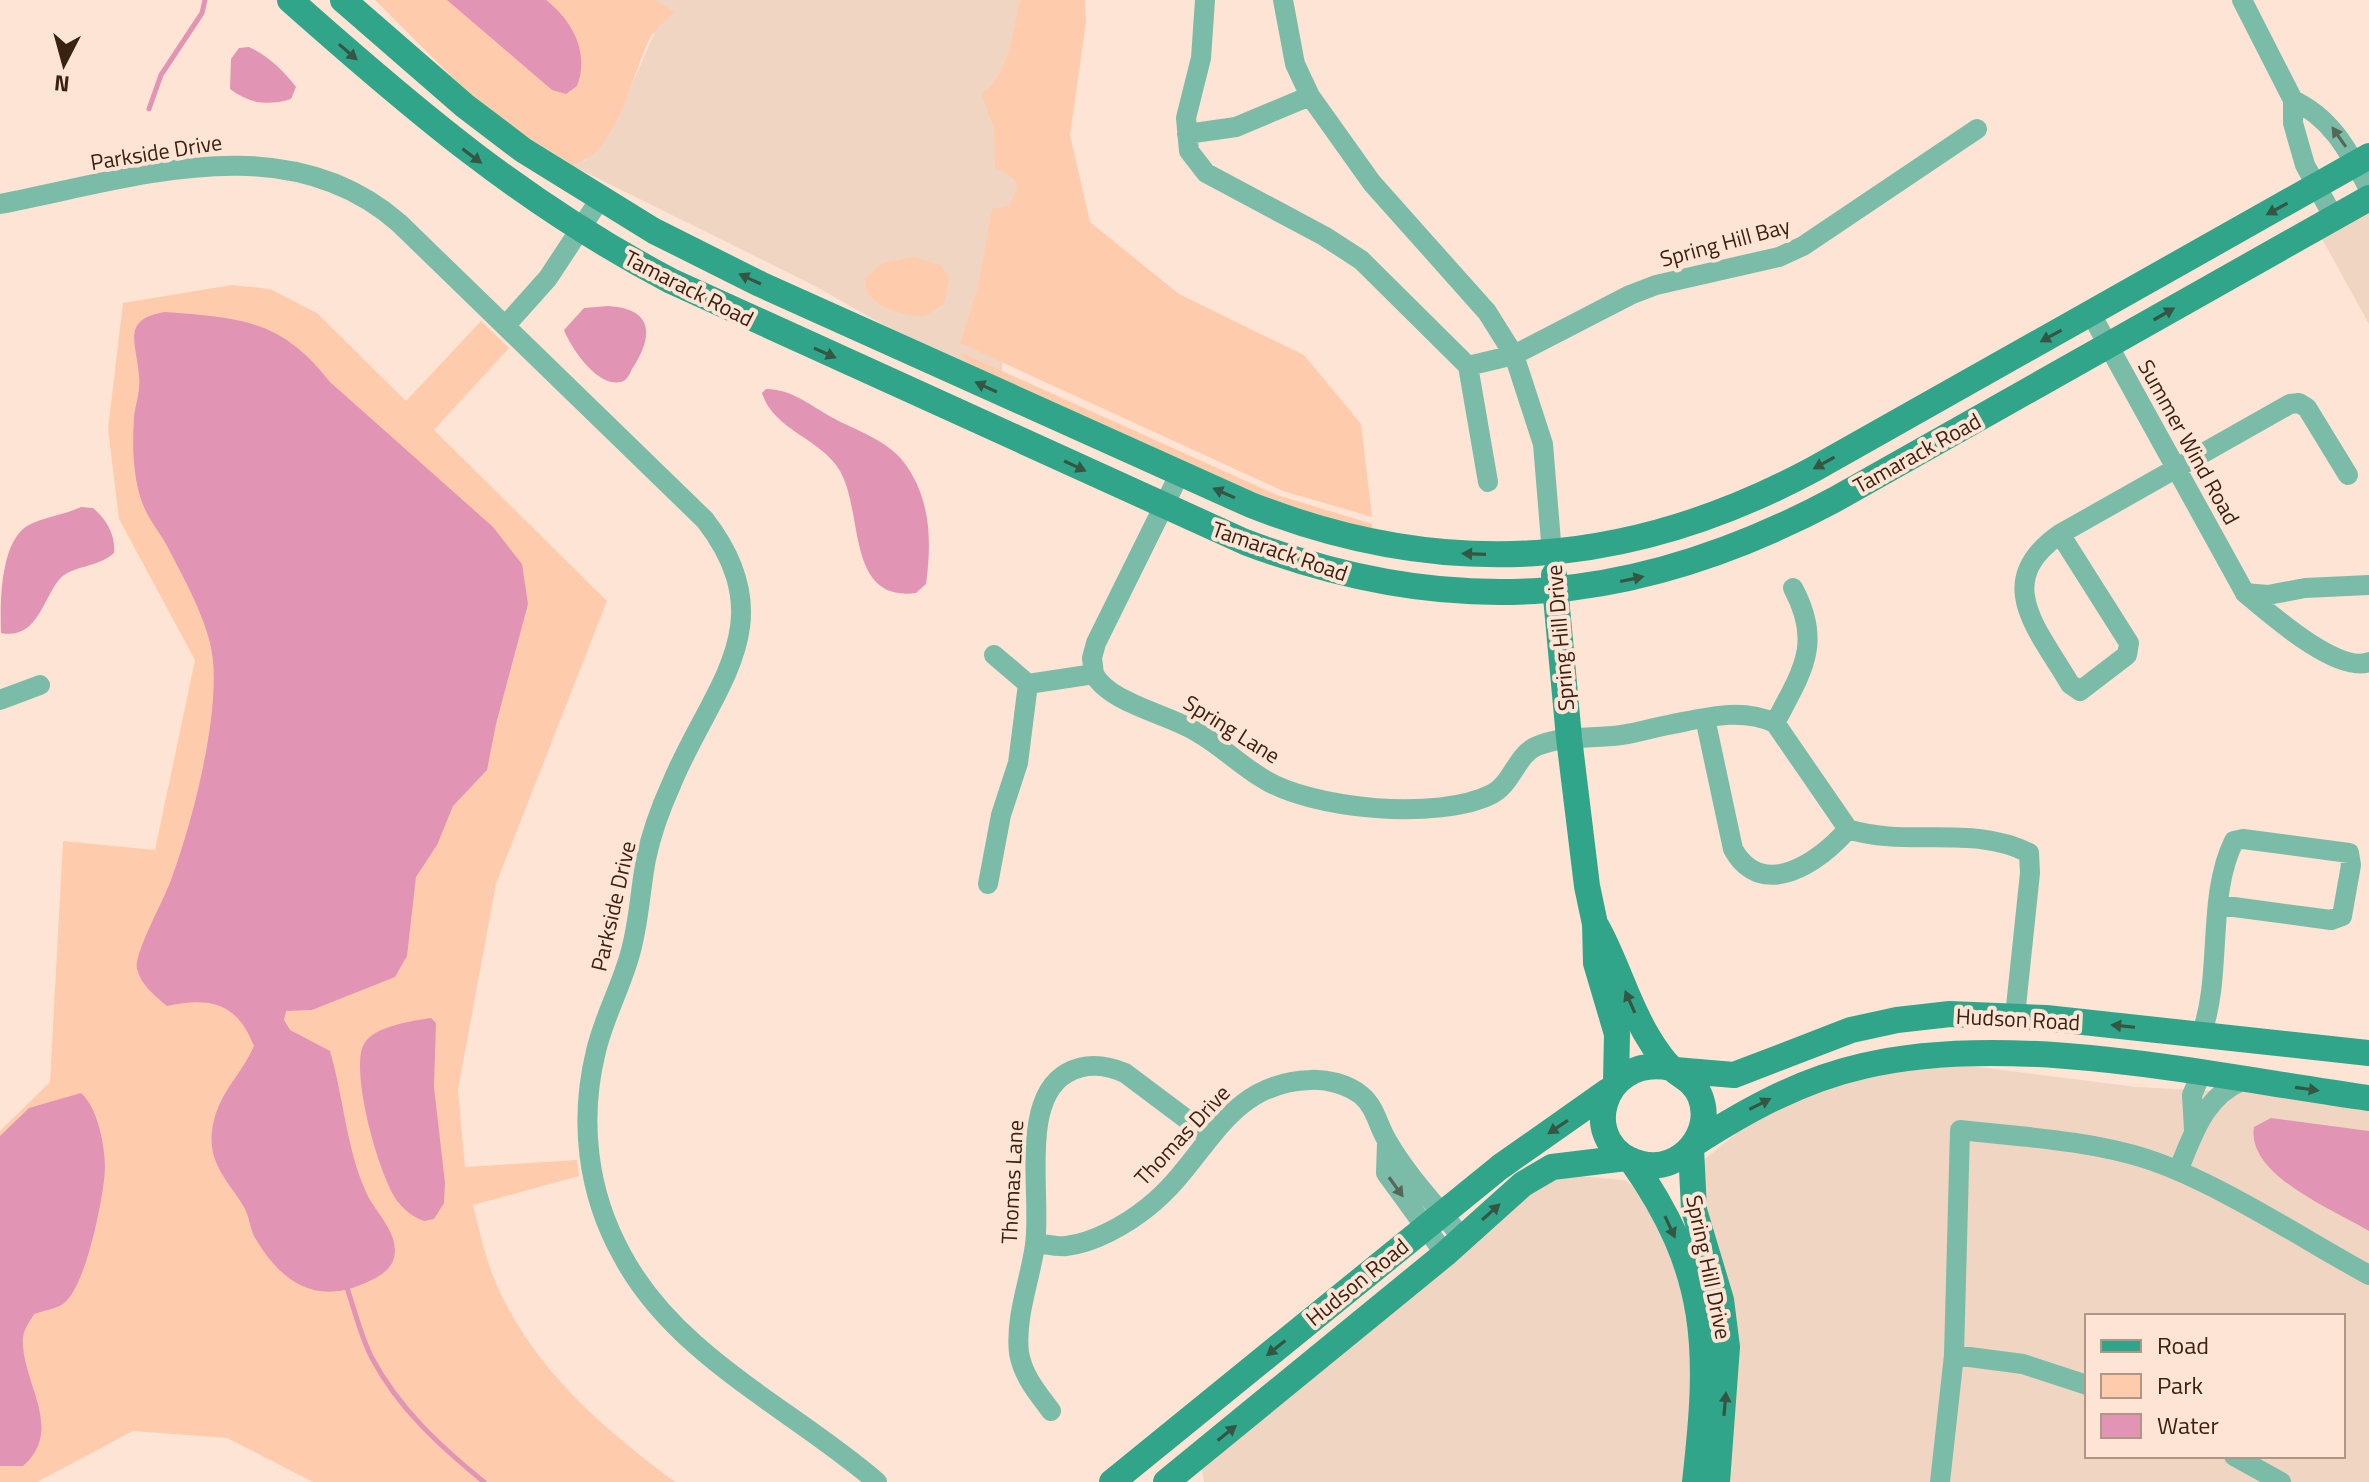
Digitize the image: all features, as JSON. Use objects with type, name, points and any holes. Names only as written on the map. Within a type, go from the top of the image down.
[{"type":"street","name":"Tamarack Road","points":[[290,0],[442,133],[580,230],[751,320],[1161,506],[1291,560],[1369,581],[1456,591],[1555,590],[1674,570],[1756,540],[1834,500],[2369,198]]},
{"type":"street","name":"Tamarack Road","points":[[343,0],[465,106],[523,150],[600,199],[722,266],[1296,523],[1375,544],[1454,554],[1552,554],[1663,534],[1742,505],[1814,469],[2362,160]]},
{"type":"street","points":[[1205,0],[1206,25],[1186,118],[1189,151],[1206,173],[1324,236],[1361,260],[1468,366],[1488,482]]},
{"type":"street","name":"Spring Hill Drive","points":[[1283,0],[1295,64],[1310,96],[1372,183],[1487,312],[1514,355],[1543,444],[1569,738],[1587,886],[1595,924],[1596,963],[1615,1021],[1612,1086]]},
{"type":"street","points":[[2242,0],[2293,100],[2297,141],[2316,187],[2334,218]]},
{"type":"street","points":[[1187,134],[1236,127],[1310,96]]},
{"type":"street","points":[[2293,100],[2328,122],[2362,160],[2369,189]]},
{"type":"street","name":"Spring Hill Bay","points":[[1514,355],[1656,285],[1779,257],[1803,246],[1977,129]]},
{"type":"street","name":"Parkside Drive","points":[[0,204],[210,165],[246,164],[298,170],[326,178],[382,208],[705,520],[725,547],[741,598],[738,648],[671,784],[647,854],[630,955],[596,1050],[587,1105],[591,1174],[621,1255],[663,1313],[692,1341],[877,1482]]},
{"type":"street","points":[[506,325],[548,278],[600,199]]},
{"type":"street","name":"Summer Wind Road","points":[[2091,314],[2245,593]]},
{"type":"street","points":[[1468,366],[1514,355]]},
{"type":"street","points":[[2060,534],[2129,643],[2127,655],[2080,691],[2070,684],[2027,611],[2023,593],[2027,567],[2036,550],[2060,534],[2290,404],[2299,403],[2307,408],[2348,475]]},
{"type":"street","points":[[994,655],[1028,684],[1094,674],[1092,658],[1096,643],[1161,506],[1180,473]]},
{"type":"street","points":[[2245,593],[2268,595],[2305,588],[2369,585]]},
{"type":"street","points":[[1793,588],[1807,614],[1810,649],[1775,723],[1848,829],[1872,837],[1898,840],[1969,839],[2014,846],[2029,853],[2030,873],[2015,1016]]},
{"type":"street","points":[[2245,593],[2305,642],[2353,662],[2369,662]]},
{"type":"street","name":"Spring Lane","points":[[1094,674],[1100,687],[1197,731],[1263,778],[1303,794],[1367,806],[1446,807],[1471,803],[1496,792],[1528,750],[1569,738],[1620,735],[1731,714],[1758,715],[1775,723]]},
{"type":"street","points":[[988,884],[1001,815],[1018,763],[1028,684]]},
{"type":"street","points":[[0,700],[40,685]]},
{"type":"street","points":[[1705,718],[1733,849],[1740,861],[1770,876],[1791,872],[1833,846],[1848,829]]},
{"type":"street","points":[[2131,1065],[2179,1054],[2201,1035],[2219,905],[2228,852],[2234,841],[2243,839],[2349,853],[2351,865],[2342,916],[2331,920],[2219,905]]},
{"type":"street","name":"Spring Hill Drive","points":[[1595,924],[1614,958],[1637,1017],[1673,1069]]},
{"type":"street","name":"Hudson Road","points":[[1673,1069],[1730,1076],[1828,1037],[1878,1023],[1950,1014],[2015,1016],[2369,1053]]},
{"type":"street","points":[[2194,1130],[2192,1095],[2201,1074],[2223,1055],[2271,1042]]},
{"type":"street","name":"Hudson Road","points":[[1692,1146],[1744,1112],[1793,1089],[1843,1071],[1895,1059],[1950,1054],[2015,1054],[2131,1065],[2369,1098]]},
{"type":"street","name":"Thomas Lane","points":[[1051,1411],[1025,1375],[1019,1354],[1018,1328],[1036,1243],[1037,1128],[1046,1092],[1059,1078],[1092,1065],[1110,1067],[1125,1073],[1209,1136]]},
{"type":"street","points":[[1641,1066],[1673,1069],[1694,1086],[1703,1109],[1700,1134],[1692,1146],[1662,1164],[1628,1159],[1617,1150],[1604,1128],[1603,1116],[1612,1086],[1641,1066]]},
{"type":"street","name":"Thomas Drive","points":[[1036,1243],[1066,1246],[1126,1223],[1169,1187],[1209,1136],[1242,1102],[1262,1089],[1289,1081],[1315,1080],[1341,1083],[1363,1096],[1433,1220],[1454,1246]]},
{"type":"street","points":[[2178,1171],[2194,1130],[2217,1097],[2244,1080]]},
{"type":"street","name":"Hudson Road","points":[[1112,1482],[1433,1220],[1612,1086]]},
{"type":"street","points":[[1940,1482],[1954,1355],[1960,1130],[2089,1145],[2149,1160],[2178,1171],[2369,1275]]},
{"type":"street","name":"Spring Hill Drive","points":[[1692,1146],[1694,1210],[1721,1300],[1727,1347],[1717,1482]]},
{"type":"street","name":"Spring Hill Drive","points":[[1628,1159],[1660,1205],[1684,1254],[1701,1315],[1704,1384],[1695,1482]]},
{"type":"street","name":"Hudson Road","points":[[1166,1482],[1454,1246],[1523,1184],[1552,1167],[1628,1159]]},
{"type":"street","points":[[1954,1355],[2023,1364],[2085,1384]]},
{"type":"street","points":[[2238,1458],[2281,1482]]},
{"type":"shaded area","points":[[605,0],[1040,0],[1001,379],[889,328],[813,285],[567,163],[585,161],[617,119],[654,34]]},
{"type":"shaded area","points":[[2369,210],[2369,324],[2321,237]]},
{"type":"shaded area","points":[[1971,1066],[2137,1087],[2256,1093],[2369,1109],[2369,1482],[1723,1482],[1711,1241],[1702,1167],[1705,1159],[1738,1132],[1790,1103],[1853,1080],[1905,1070]]},
{"type":"shaded area","points":[[1578,1176],[1624,1180],[1641,1191],[1692,1303],[1688,1482],[1204,1482],[1202,1469],[1449,1267],[1533,1191],[1554,1180]]},
{"type":"green space","points":[[375,0],[655,0],[675,12],[649,40],[611,132],[600,148],[586,159],[571,164],[517,131],[469,94]]},
{"type":"green space","points":[[1020,0],[1085,0],[1086,22],[1070,135],[1090,222],[1179,294],[1304,355],[1361,424],[1372,517],[1283,491],[960,343],[978,286],[992,209],[1010,205],[1017,187],[1014,179],[995,167],[994,129],[981,94],[991,85],[1004,64]]},
{"type":"green space","points":[[913,257],[941,265],[949,278],[944,304],[925,316],[892,310],[876,302],[866,290],[866,277],[883,263]]},
{"type":"green space","points":[[232,285],[270,289],[317,313],[406,401],[481,321],[509,348],[434,430],[607,601],[496,884],[458,1090],[465,1167],[577,1160],[579,1176],[473,1205],[487,1258],[508,1308],[547,1366],[594,1416],[675,1482],[313,1482],[227,1438],[133,1431],[37,1482],[0,1482],[0,1131],[50,1082],[63,841],[155,850],[195,660],[119,519],[108,429],[123,303]]},
{"type":"green space","points":[[960,352],[1277,495],[1372,524],[1373,531],[1295,509],[1251,491],[970,365]]},
{"type":"water","points":[[447,0],[546,0],[564,17],[576,38],[581,61],[577,86],[566,94],[552,90]]},
{"type":"water","points":[[249,47],[269,59],[296,87],[291,99],[259,102],[230,89],[231,59],[239,48]]},
{"type":"water","points":[[608,306],[635,313],[646,327],[639,357],[628,377],[620,382],[603,379],[586,365],[564,330],[584,308]]},
{"type":"water","points":[[165,312],[237,320],[276,334],[294,345],[330,382],[493,527],[522,564],[528,604],[487,770],[453,806],[437,845],[416,877],[407,956],[395,977],[312,1010],[286,1011],[284,1020],[290,1030],[330,1051],[359,1175],[390,1232],[395,1249],[392,1263],[386,1271],[368,1282],[345,1290],[312,1290],[298,1284],[274,1264],[254,1236],[244,1207],[216,1163],[212,1143],[215,1118],[224,1096],[254,1046],[247,1031],[239,1020],[220,1006],[196,1002],[167,1006],[145,985],[137,969],[140,952],[171,880],[197,796],[213,697],[210,643],[197,605],[144,508],[135,472],[133,428],[139,381],[134,335],[142,320]]},
{"type":"water","points":[[766,389],[801,399],[879,441],[902,460],[919,489],[929,535],[926,584],[916,593],[894,592],[878,584],[861,551],[840,471],[821,450],[777,417],[762,393]]},
{"type":"water","points":[[81,507],[93,508],[106,522],[112,534],[114,553],[63,576],[30,625],[13,634],[1,633],[4,575],[11,546],[18,534],[33,523]]},
{"type":"water","points":[[431,1018],[436,1023],[434,1087],[445,1183],[444,1203],[434,1219],[424,1221],[402,1206],[383,1173],[363,1100],[360,1057],[364,1044],[376,1033],[394,1025]]},
{"type":"water","points":[[81,1093],[92,1108],[104,1149],[104,1181],[97,1219],[86,1261],[71,1295],[60,1306],[34,1314],[23,1337],[24,1354],[41,1421],[41,1436],[35,1452],[23,1466],[0,1466],[0,1136],[29,1108]]},
{"type":"water","points":[[2271,1118],[2369,1131],[2369,1231],[2295,1189],[2264,1161],[2255,1144],[2254,1127]]},
{"type":"waterway","points":[[149,109],[161,75],[202,13],[205,0]]},
{"type":"waterway","points":[[347,1288],[368,1350],[395,1394],[436,1440],[484,1482]]}]
